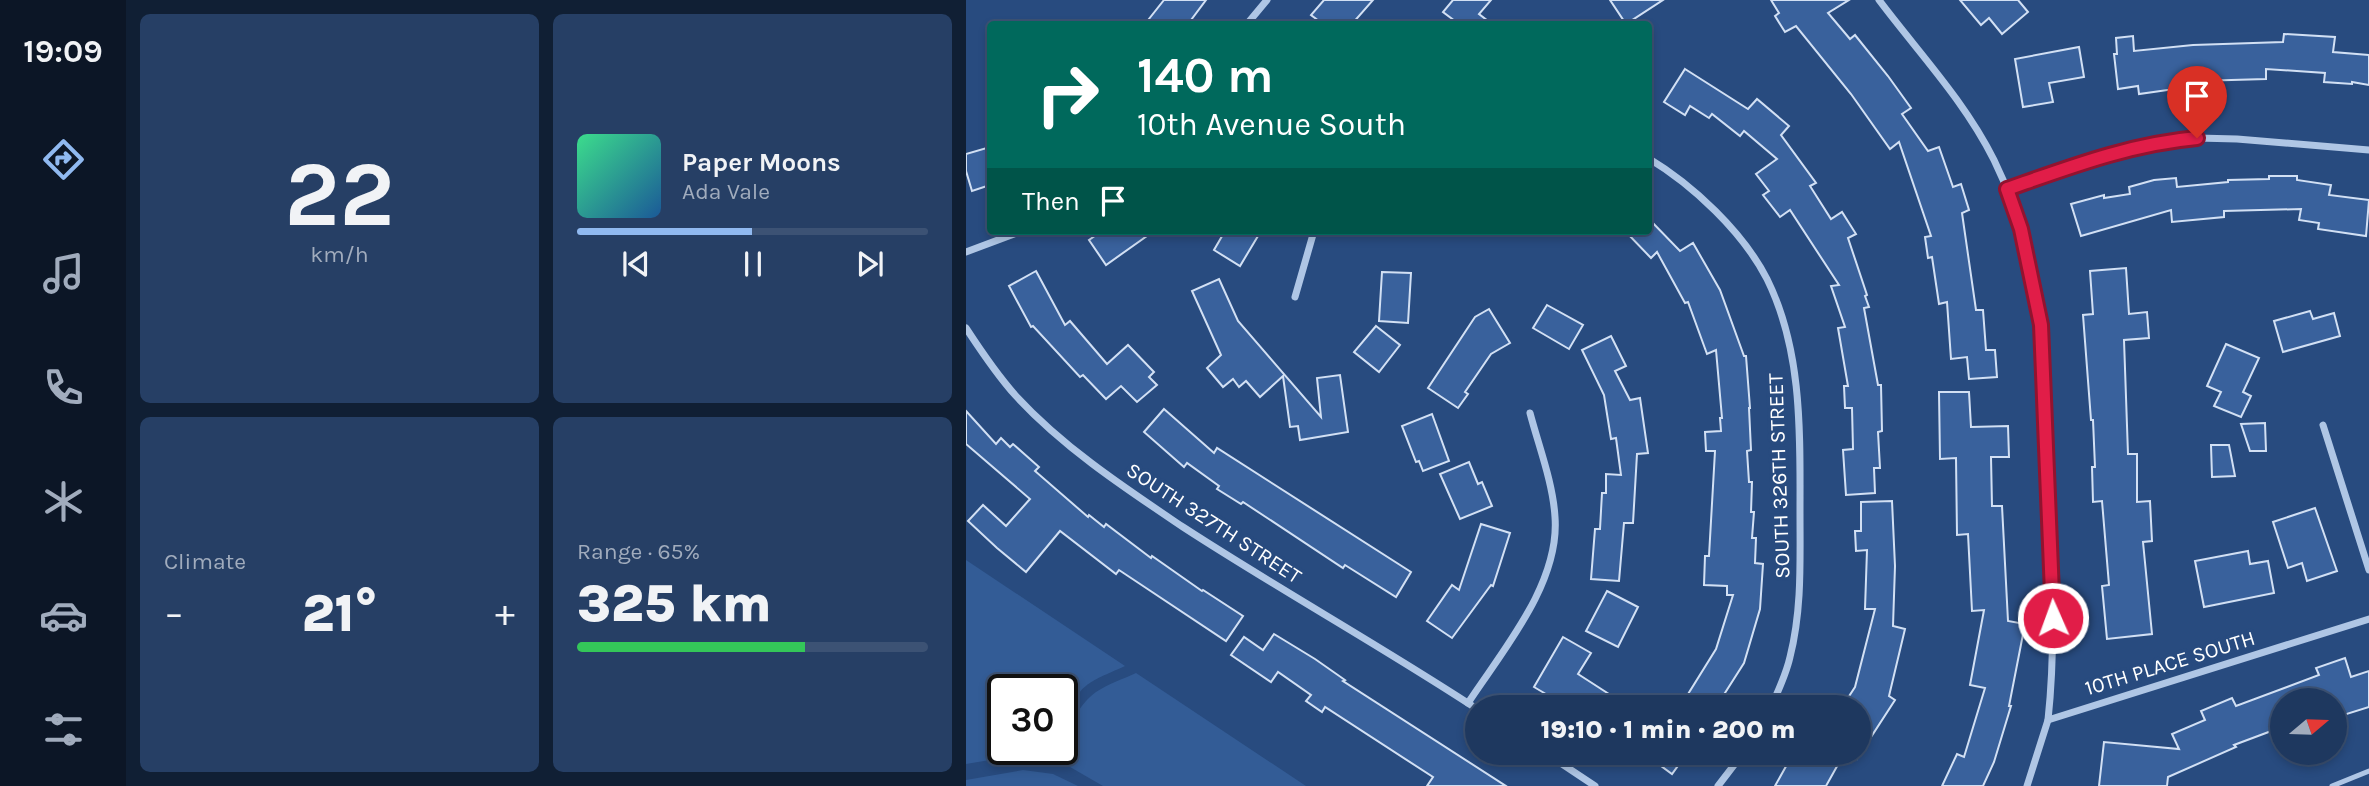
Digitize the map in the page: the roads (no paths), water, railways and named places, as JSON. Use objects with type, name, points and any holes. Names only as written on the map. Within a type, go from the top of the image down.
[{"type":"street","points":[[1250,21],[1267,0]]},
{"type":"street","points":[[1879,0],[1944,81],[1993,158],[2021,229],[2041,325],[2053,618],[2052,679],[2048,720],[2027,786]]},
{"type":"street","points":[[2007,189],[2118,152],[2164,141],[2237,139],[2369,150]]},
{"type":"street","name":"SOUTH 326TH STREET","points":[[1652,161],[1707,202],[1739,239],[1766,278],[1786,327],[1796,377],[1800,478],[1800,595],[1790,659],[1776,695]]},
{"type":"street","points":[[966,252],[1011,235]]},
{"type":"street","points":[[1295,297],[1313,235]]},
{"type":"street","name":"SOUTH 327TH STREET","points":[[966,328],[991,366],[1017,397],[1058,435],[1125,488],[1231,557],[1465,701]]},
{"type":"street","points":[[1474,695],[1520,629],[1536,599],[1548,567],[1555,532],[1553,503],[1530,414]]},
{"type":"street","points":[[2323,425],[2369,570]]},
{"type":"street","name":"10TH PLACE SOUTH","points":[[2048,720],[2369,620]]},
{"type":"street","points":[[1564,765],[1595,786]]},
{"type":"street","points":[[1718,786],[1734,765]]},
{"type":"lane","points":[[2332,786],[2369,771]]}]
